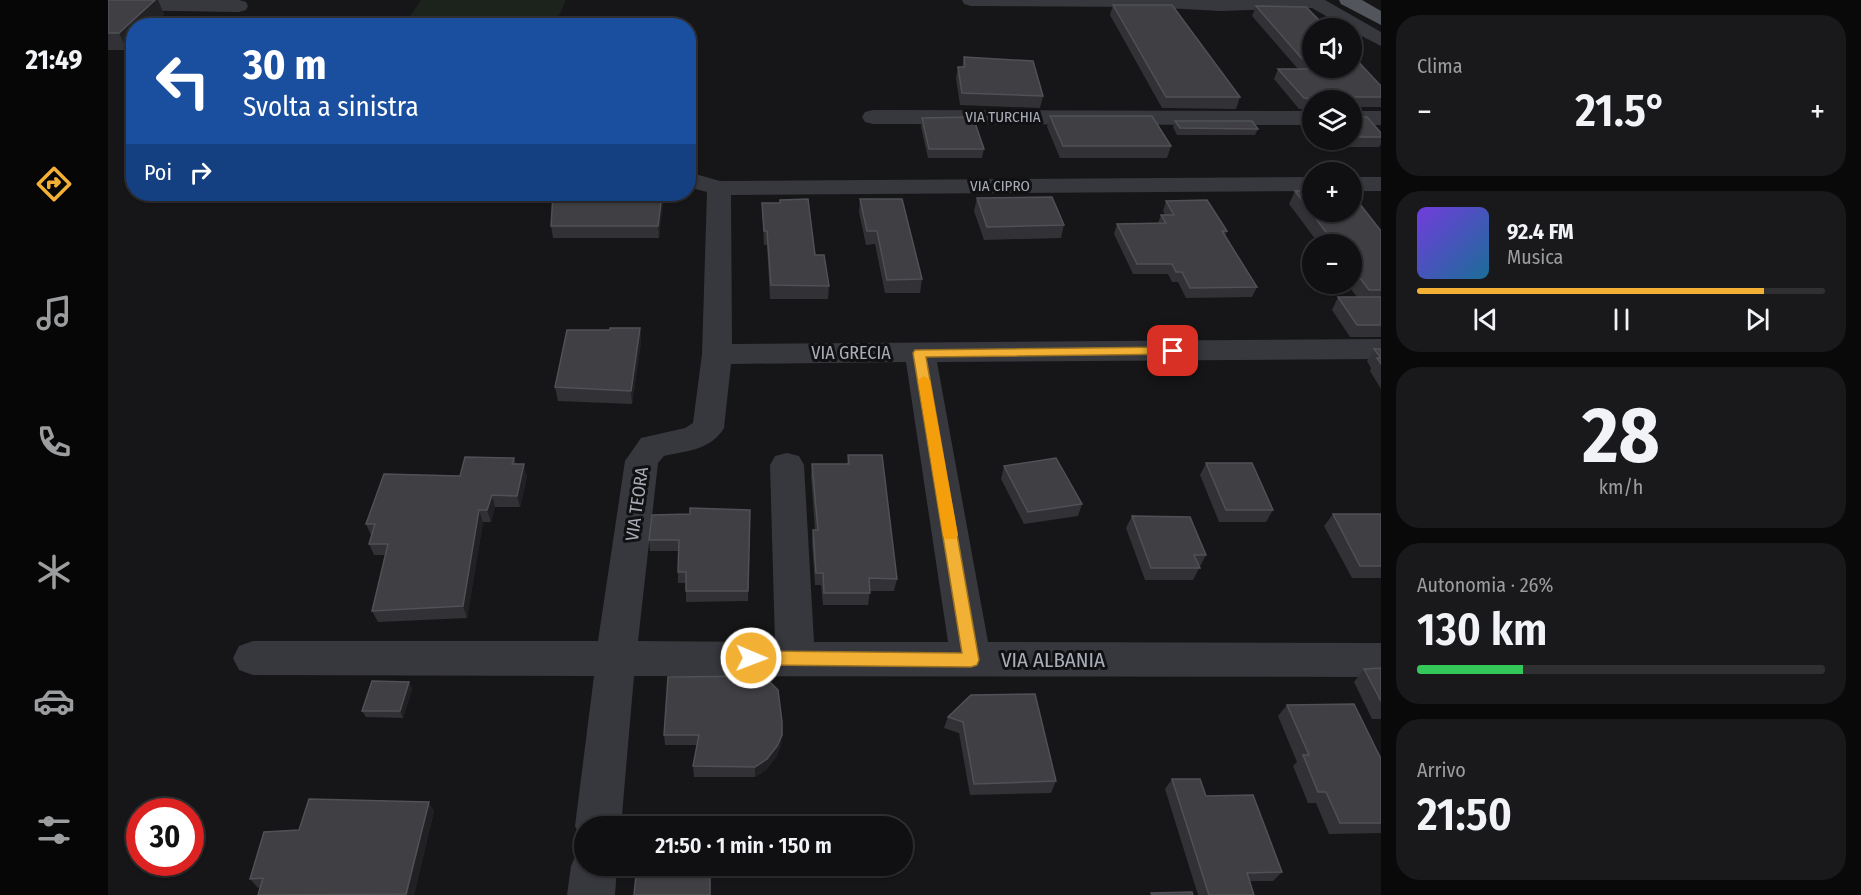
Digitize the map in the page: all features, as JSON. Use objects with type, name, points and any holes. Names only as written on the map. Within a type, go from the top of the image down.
[{"type":"main road","points":[[1348,0],[1381,19]]},
{"type":"street","points":[[971,0],[1147,1],[1220,5],[1314,1],[1381,40]]},
{"type":"street","points":[[108,4],[238,6]]},
{"type":"street","name":"VIA TURCHIA","points":[[873,117],[1302,118]]},
{"type":"street","points":[[1362,118],[1381,118]]},
{"type":"street","name":"VIA CIPRO","points":[[704,183],[1302,184]]},
{"type":"street","name":"VIA TEORA","points":[[599,816],[616,657],[642,461],[653,446],[694,438],[708,428],[717,354],[704,183]]},
{"type":"street","points":[[1362,184],[1381,184]]},
{"type":"street","name":"VIA GRECIA","points":[[717,354],[1381,349]]},
{"type":"street","points":[[920,353],[971,660]]},
{"type":"street","points":[[787,465],[795,659]]},
{"type":"street","name":"VIA ALBANIA","points":[[254,658],[1381,660]]},
{"type":"street","points":[[591,895],[593,876]]},
{"type":"shaded area","points":[[421,0],[566,0],[558,18],[409,18]]},
{"type":"building","points":[[108,0],[155,0],[135,18],[126,18],[126,27],[119,33],[108,33]]},
{"type":"building","points":[[1113,5],[1172,5],[1240,97],[1166,97]]},
{"type":"building","points":[[1256,6],[1306,7],[1317,18],[1302,18],[1302,59]]},
{"type":"building","points":[[964,57],[1033,61],[1043,96],[962,93],[958,67],[965,67]]},
{"type":"building","points":[[1362,66],[1381,86],[1381,97],[1362,97],[1362,90],[1302,90],[1302,96],[1278,69],[1302,69],[1302,78],[1362,78]]},
{"type":"building","points":[[1050,116],[1152,116],[1171,146],[1063,146]]},
{"type":"building","points":[[973,117],[984,149],[929,149],[922,118]]},
{"type":"building","points":[[1362,117],[1367,117],[1381,133],[1381,137],[1362,137]]},
{"type":"building","points":[[1175,121],[1252,121],[1258,129],[1180,128]]},
{"type":"building","points":[[1295,191],[1302,191],[1302,200]]},
{"type":"building","points":[[1052,197],[1064,225],[987,227],[977,198]]},
{"type":"building","points":[[808,199],[815,255],[824,255],[829,286],[771,285],[767,231],[764,231],[762,203]]},
{"type":"building","points":[[860,199],[902,199],[922,279],[887,280],[877,231],[867,231]]},
{"type":"building","points":[[1207,200],[1227,231],[1222,231],[1257,287],[1190,288],[1182,272],[1176,272],[1172,264],[1137,264],[1117,224],[1166,223],[1161,215],[1174,215],[1166,201]]},
{"type":"building","points":[[553,201],[661,201],[658,226],[551,226]]},
{"type":"building","points":[[1362,207],[1381,231],[1381,290],[1369,290],[1362,281],[1362,234],[1327,234],[1318,222],[1362,222]]},
{"type":"building","points":[[1338,297],[1381,297],[1381,325],[1357,325]]},
{"type":"building","points":[[610,328],[640,328],[631,391],[555,387],[567,330],[610,330]]},
{"type":"building","points":[[1374,349],[1381,349],[1381,358]]},
{"type":"building","points":[[848,455],[882,455],[897,579],[869,578],[870,593],[824,593],[823,573],[816,573],[813,530],[818,530],[812,464],[849,464]]},
{"type":"building","points":[[465,457],[514,458],[512,464],[524,464],[517,496],[492,495],[487,510],[479,510],[463,606],[372,611],[388,544],[369,544],[375,524],[366,524],[384,474],[460,476]]},
{"type":"building","points":[[1056,458],[1082,504],[1028,512],[1004,466]]},
{"type":"building","points":[[1206,463],[1252,463],[1273,510],[1226,510]]},
{"type":"building","points":[[690,508],[750,510],[748,591],[686,591],[686,572],[678,572],[679,540],[649,540],[652,515],[690,514]]},
{"type":"building","points":[[1333,514],[1381,514],[1381,566],[1360,566]]},
{"type":"building","points":[[1132,516],[1190,517],[1206,555],[1194,555],[1200,568],[1151,568]]},
{"type":"building","points":[[1381,668],[1381,701],[1364,669]]},
{"type":"building","points":[[764,676],[778,690],[782,735],[767,759],[755,767],[693,766],[699,735],[664,735],[668,677]]},
{"type":"building","points":[[372,681],[409,682],[400,711],[362,711]]},
{"type":"building","points":[[1035,694],[1056,781],[974,784],[963,722],[948,717],[971,695]]},
{"type":"building","points":[[1354,704],[1381,759],[1381,823],[1340,823],[1326,792],[1318,792],[1303,755],[1309,755],[1287,705]]},
{"type":"building","points":[[1172,779],[1200,779],[1206,796],[1253,795],[1282,872],[1247,873],[1254,895],[1209,895]]},
{"type":"building","points":[[309,799],[429,802],[406,894],[258,895],[263,878],[250,879],[264,832],[299,830]]},
{"type":"building","points":[[636,876],[710,876],[710,895],[634,895]]},
{"type":"building","points":[[1192,892],[1193,895],[1152,895],[1151,893]]},
{"type":"slow traffic","points":[[924,380],[950,535]]},
{"type":"route","points":[[751,658],[971,660],[920,353],[1173,351]]}]
